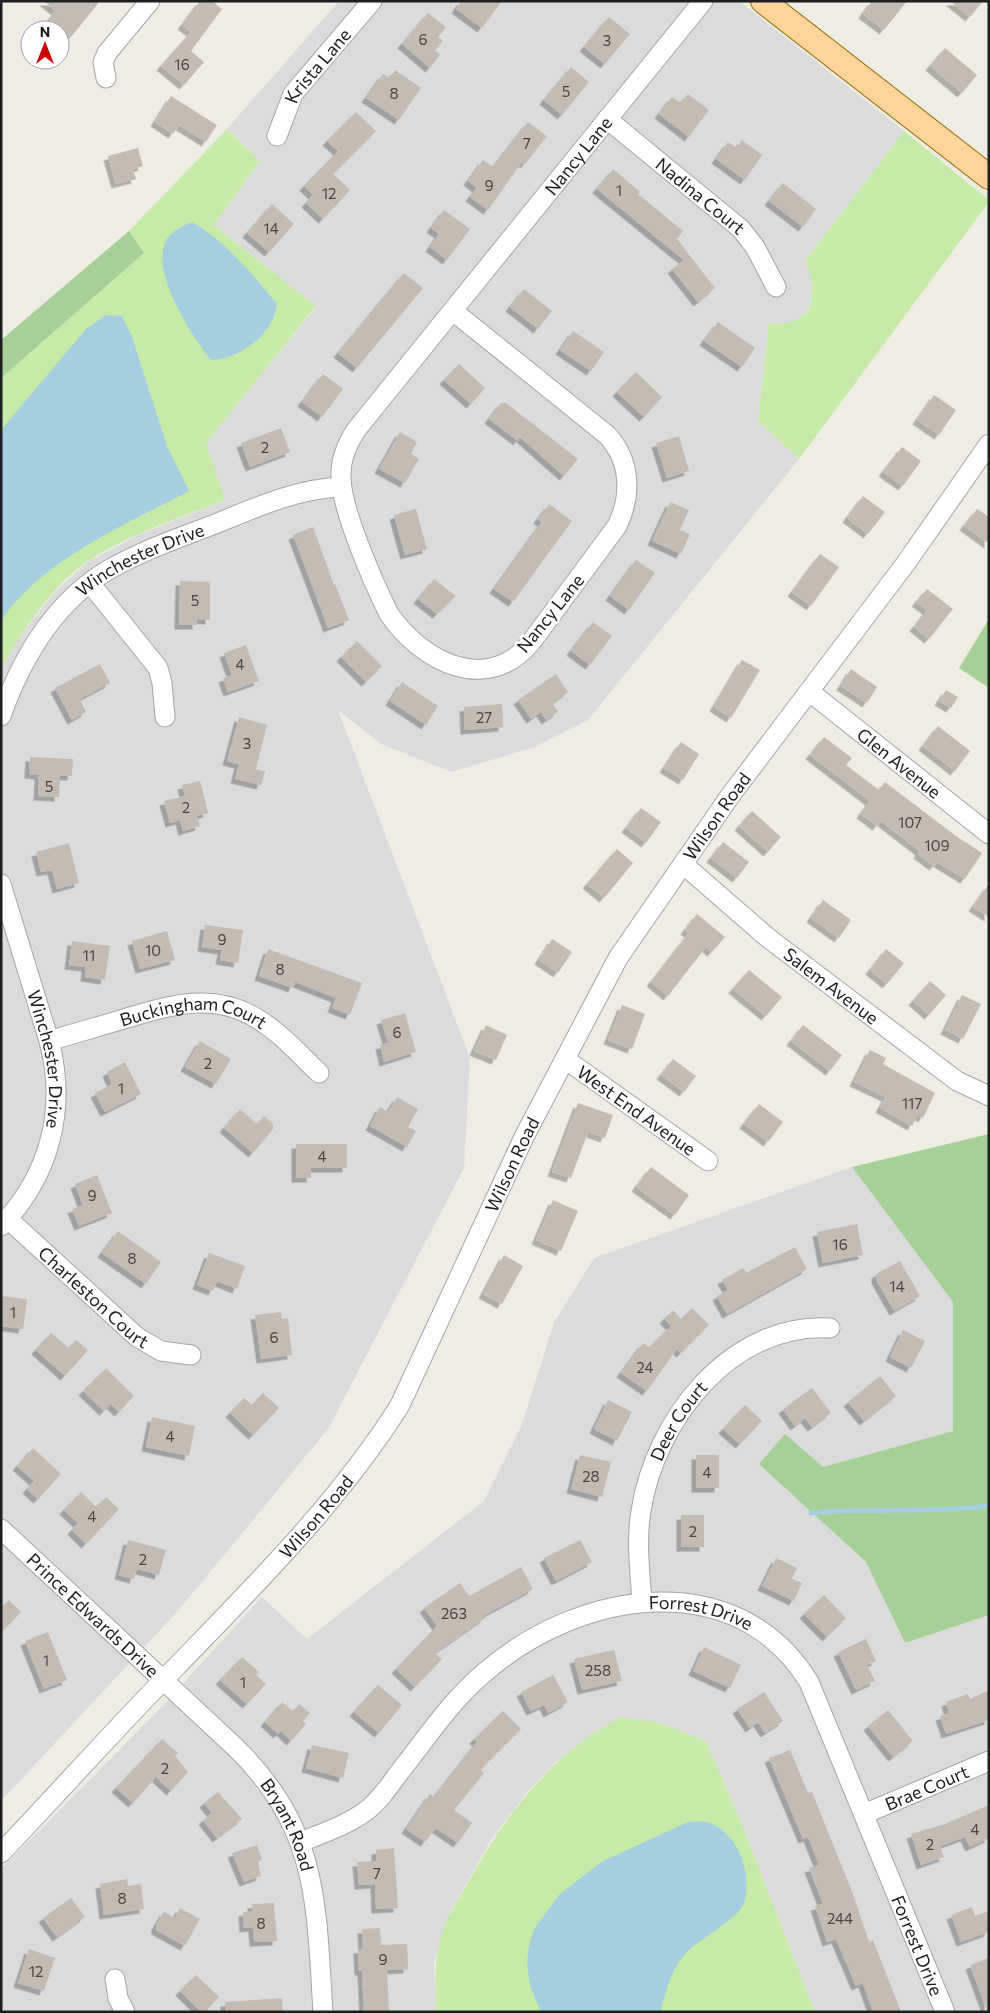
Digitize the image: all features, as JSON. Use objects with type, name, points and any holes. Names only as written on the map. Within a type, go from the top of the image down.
[{"type":"main road","points":[[763,1],[989,177]]},
{"type":"street","points":[[106,78],[103,62],[107,53],[150,1]]},
{"type":"street","name":"Krista Lane","points":[[277,136],[293,94],[372,1]]},
{"type":"street","name":"Nancy Lane","points":[[453,311],[602,431],[616,445],[624,466],[627,491],[623,512],[613,531],[522,652],[490,668],[468,669],[445,663],[425,651],[401,631],[389,614],[347,509],[342,487],[343,458],[351,438],[607,119],[703,1]]},
{"type":"street","name":"Nadina Court","points":[[607,119],[741,229],[755,247],[776,287]]},
{"type":"street","name":"Wilson Road","points":[[1,1853],[310,1524],[374,1444],[400,1405],[524,1137],[618,958],[730,796],[906,563],[989,444]]},
{"type":"street","name":"Winchester Drive","points":[[1,716],[15,681],[36,640],[59,611],[90,583],[109,570],[142,553],[277,499],[315,488],[342,487]]},
{"type":"street","points":[[90,583],[158,668],[162,683],[165,717]]},
{"type":"street","name":"Glen Avenue","points":[[810,692],[989,834]]},
{"type":"street","name":"Salem Avenue","points":[[683,864],[775,942],[957,1081],[989,1096]]},
{"type":"street","name":"Winchester Drive","points":[[1,884],[49,1041],[55,1066],[56,1086],[56,1111],[53,1133],[39,1173],[5,1223]]},
{"type":"street","name":"Buckingham Court","points":[[49,1041],[169,1006],[194,1002],[213,1003],[238,1009],[262,1022],[319,1073]]},
{"type":"street","name":"West End Avenue","points":[[564,1059],[708,1161]]},
{"type":"street","name":"Charleston Court","points":[[5,1223],[137,1337],[161,1351],[191,1355]]},
{"type":"street","name":"Deer Court","points":[[642,1602],[639,1535],[640,1512],[646,1485],[666,1437],[682,1408],[732,1357],[747,1347],[791,1329],[810,1326],[830,1328]]},
{"type":"street","name":"Prince Edwards Drive","points":[[1,1528],[163,1681]]},
{"type":"street","name":"Forrest Drive","points":[[301,1842],[333,1829],[366,1811],[380,1798],[440,1719],[469,1686],[507,1654],[531,1639],[582,1616],[642,1602],[665,1601],[708,1606],[757,1629],[786,1652],[799,1667],[816,1697],[945,2012]]},
{"type":"street","name":"Bryant Road","points":[[163,1681],[249,1761],[263,1777],[301,1842],[313,1888],[317,1916],[323,2012]]},
{"type":"street","name":"Brae Court","points":[[864,1814],[989,1761]]},
{"type":"street","points":[[115,1979],[118,1998],[125,2012]]},
{"type":"shaded area","points":[[339,1],[739,1],[904,131],[805,261],[812,277],[813,287],[808,312],[796,321],[769,324],[758,421],[799,459],[588,720],[532,748],[451,772],[381,744],[338,710],[470,1058],[464,1168],[328,1429],[177,1612],[1,1801],[1,668],[17,640],[53,594],[87,562],[140,534],[225,500],[205,443],[316,307],[214,225],[260,161],[227,129]]},
{"type":"shaded area","points":[[852,1167],[953,1302],[953,1431],[823,1467],[760,1464],[866,1562],[905,1643],[989,1615],[989,2012],[815,2012],[741,1822],[706,1741],[557,1761],[527,1792],[491,1840],[450,1913],[434,1964],[436,2012],[2,2012],[1,1869],[159,1710],[262,1597],[307,1639],[484,1501],[521,1427],[554,1323],[594,1258]]},
{"type":"green space","points":[[227,129],[260,161],[214,225],[316,306],[206,443],[225,500],[138,535],[104,551],[75,570],[39,610],[1,668],[1,378],[144,253],[129,231]]},
{"type":"green space","points":[[904,131],[989,200],[989,202],[799,459],[758,421],[769,323],[780,324],[789,322],[808,312],[812,286],[805,261]]},
{"type":"green space","points":[[129,231],[144,253],[1,378],[1,340]]},
{"type":"green space","points":[[989,619],[989,688],[959,668]]},
{"type":"green space","points":[[989,1134],[989,1615],[905,1643],[866,1562],[759,1464],[785,1434],[823,1467],[953,1431],[953,1302],[852,1167]]},
{"type":"green space","points":[[621,1717],[657,1722],[706,1741],[741,1822],[815,2012],[436,2012],[436,1965],[441,1936],[452,1910],[496,1836],[531,1790],[572,1749]]},
{"type":"water","points":[[192,222],[228,249],[277,304],[269,325],[254,343],[244,350],[222,359],[211,360],[193,336],[175,302],[163,267],[163,252],[167,239],[175,231]]},
{"type":"water","points":[[106,315],[122,316],[132,337],[167,446],[189,491],[113,531],[62,562],[18,599],[1,621],[1,430],[86,329]]},
{"type":"water","points":[[702,1821],[714,1825],[724,1832],[739,1851],[746,1876],[747,1889],[745,1901],[728,1922],[694,1946],[681,1959],[670,1980],[660,2012],[541,2012],[530,1986],[527,1962],[529,1945],[534,1929],[559,1895],[601,1862],[688,1822]]},
{"type":"building","points":[[44,1],[100,1],[71,37],[70,20],[49,19],[56,11]]},
{"type":"building","points":[[200,1],[212,1],[222,9],[191,51],[204,62],[184,85],[161,66],[191,32],[182,25]]},
{"type":"building","points":[[461,1],[502,1],[482,28],[456,9]]},
{"type":"building","points":[[872,1],[907,1],[884,30],[863,14]]},
{"type":"building","points":[[950,1],[983,1],[970,17]]},
{"type":"building","points":[[428,13],[446,27],[438,37],[443,41],[435,50],[440,55],[430,68],[402,44]]},
{"type":"building","points":[[609,17],[630,34],[605,64],[584,47]]},
{"type":"building","points":[[945,48],[977,75],[962,93],[930,66]]},
{"type":"building","points":[[571,67],[589,82],[562,115],[544,100]]},
{"type":"building","points":[[395,70],[421,88],[399,120],[366,98],[383,74],[390,78]]},
{"type":"building","points":[[688,94],[709,110],[689,137],[659,114],[672,97],[681,103]]},
{"type":"building","points":[[171,96],[217,125],[206,142],[179,125],[173,134],[155,122]]},
{"type":"building","points":[[356,112],[376,131],[333,174],[350,190],[323,219],[306,203],[313,195],[304,186],[338,151],[327,141]]},
{"type":"building","points":[[528,122],[547,136],[525,164],[522,162],[488,210],[470,197],[477,188],[468,181],[483,160],[493,167]]},
{"type":"building","points":[[742,140],[762,155],[745,180],[716,159],[728,142],[737,148]]},
{"type":"building","points":[[138,148],[143,166],[133,169],[136,179],[116,184],[108,156]]},
{"type":"building","points":[[613,169],[640,192],[638,194],[683,231],[677,239],[715,288],[698,302],[672,269],[684,260],[597,189]]},
{"type":"building","points":[[783,183],[816,209],[803,227],[769,201]]},
{"type":"building","points":[[272,204],[294,224],[269,252],[247,233]]},
{"type":"building","points":[[444,210],[470,229],[447,260],[430,247],[439,234],[431,228]]},
{"type":"building","points":[[404,273],[423,288],[357,368],[338,353]]},
{"type":"building","points":[[524,289],[552,311],[538,329],[510,307]]},
{"type":"building","points":[[718,322],[755,348],[742,367],[704,341]]},
{"type":"building","points":[[573,331],[604,352],[591,371],[560,350]]},
{"type":"building","points":[[459,364],[485,388],[471,404],[444,380]]},
{"type":"building","points":[[636,372],[662,397],[644,417],[617,392]]},
{"type":"building","points":[[323,374],[343,389],[322,417],[302,402]]},
{"type":"building","points":[[934,395],[956,410],[939,435],[917,420]]},
{"type":"building","points":[[501,403],[506,403],[578,459],[564,476],[520,437],[518,441],[489,419]]},
{"type":"building","points":[[281,428],[290,452],[250,467],[241,443]]},
{"type":"building","points":[[400,432],[417,442],[411,454],[419,459],[405,483],[379,469]]},
{"type":"building","points":[[679,436],[689,471],[667,478],[656,443]]},
{"type":"building","points":[[902,447],[921,461],[903,486],[883,472]]},
{"type":"building","points":[[863,496],[885,512],[868,534],[847,518]]},
{"type":"building","points":[[670,502],[689,510],[680,530],[690,534],[681,554],[652,541]]},
{"type":"building","points":[[549,504],[572,521],[513,602],[494,589],[542,522],[538,519]]},
{"type":"building","points":[[416,509],[427,549],[405,555],[394,515]]},
{"type":"building","points":[[977,509],[989,517],[989,544],[964,526]]},
{"type":"building","points":[[313,527],[349,620],[328,628],[293,535]]},
{"type":"building","points":[[820,554],[839,567],[811,606],[792,592]]},
{"type":"building","points":[[636,560],[655,573],[629,610],[610,596]]},
{"type":"building","points":[[434,579],[456,596],[437,614],[418,599]]},
{"type":"building","points":[[180,581],[210,582],[210,620],[197,619],[197,625],[179,625]]},
{"type":"building","points":[[927,589],[953,609],[929,639],[914,627],[927,610],[916,602]]},
{"type":"building","points":[[593,622],[612,636],[590,665],[571,651]]},
{"type":"building","points":[[357,641],[382,666],[366,682],[341,657]]},
{"type":"building","points":[[246,645],[259,681],[228,692],[223,678],[232,675],[224,653]]},
{"type":"building","points":[[742,660],[760,670],[731,718],[714,707]]},
{"type":"building","points":[[100,664],[110,683],[80,699],[86,712],[72,720],[55,688]]},
{"type":"building","points":[[851,669],[877,687],[867,703],[841,686]]},
{"type":"building","points":[[556,674],[568,692],[552,703],[558,712],[546,720],[541,712],[531,719],[518,700]]},
{"type":"building","points":[[402,682],[438,706],[426,725],[390,701]]},
{"type":"building","points":[[946,690],[958,697],[951,708],[939,701]]},
{"type":"building","points":[[502,704],[503,727],[465,730],[464,707]]},
{"type":"building","points":[[239,717],[267,725],[256,769],[265,771],[261,785],[235,779],[239,764],[227,761]]},
{"type":"building","points":[[938,726],[970,751],[955,771],[923,746]]},
{"type":"building","points":[[824,737],[852,758],[846,765],[879,790],[885,782],[956,836],[982,853],[965,879],[937,862],[934,866],[918,854],[920,851],[881,821],[877,826],[861,814],[870,801],[810,755]]},
{"type":"building","points":[[681,742],[699,754],[683,780],[664,768]]},
{"type":"building","points":[[30,757],[73,759],[72,776],[60,776],[59,797],[38,796],[39,775],[29,774]]},
{"type":"building","points":[[200,781],[208,813],[197,816],[200,826],[183,831],[180,820],[170,823],[164,801],[185,796],[182,785]]},
{"type":"building","points":[[641,808],[661,822],[646,843],[626,828]]},
{"type":"building","points":[[752,811],[781,837],[768,852],[739,826]]},
{"type":"building","points":[[723,842],[749,862],[737,878],[711,858]]},
{"type":"building","points":[[69,843],[79,883],[57,889],[52,870],[41,872],[36,852]]},
{"type":"building","points":[[617,849],[633,863],[604,898],[587,884]]},
{"type":"building","points":[[989,884],[989,917],[973,907]]},
{"type":"building","points":[[823,900],[851,920],[839,938],[811,918]]},
{"type":"building","points":[[697,914],[725,937],[712,952],[706,947],[668,996],[651,982],[689,933],[685,930]]},
{"type":"building","points":[[205,925],[243,930],[238,963],[220,960],[222,950],[202,947]]},
{"type":"building","points":[[167,931],[175,960],[140,969],[132,941]]},
{"type":"building","points":[[552,939],[572,952],[558,973],[539,960]]},
{"type":"building","points":[[72,941],[110,946],[105,980],[85,977],[86,967],[69,965]]},
{"type":"building","points":[[268,949],[362,983],[350,1015],[332,1008],[336,998],[295,982],[293,988],[259,976]]},
{"type":"building","points":[[886,949],[904,963],[887,984],[870,970]]},
{"type":"building","points":[[749,970],[782,997],[766,1016],[733,989]]},
{"type":"building","points":[[930,981],[946,995],[929,1015],[913,1001]]},
{"type":"building","points":[[962,995],[981,1004],[963,1039],[945,1030]]},
{"type":"building","points":[[622,1005],[645,1014],[632,1049],[608,1040]]},
{"type":"building","points":[[405,1013],[416,1052],[384,1062],[380,1045],[388,1043],[381,1020]]},
{"type":"building","points":[[486,1025],[507,1035],[496,1060],[474,1051]]},
{"type":"building","points":[[803,1025],[842,1055],[830,1071],[791,1041]]},
{"type":"building","points":[[200,1041],[231,1059],[216,1084],[185,1067]]},
{"type":"building","points":[[870,1050],[886,1058],[883,1064],[935,1093],[923,1118],[918,1115],[912,1126],[880,1108],[886,1097],[854,1082]]},
{"type":"building","points":[[673,1059],[696,1076],[684,1092],[661,1075]]},
{"type":"building","points":[[125,1062],[141,1094],[105,1112],[95,1093],[112,1084],[107,1072]]},
{"type":"building","points":[[397,1097],[418,1109],[408,1127],[416,1131],[407,1147],[370,1126],[380,1107],[388,1112]]},
{"type":"building","points":[[578,1103],[613,1115],[605,1138],[588,1132],[571,1178],[552,1172]]},
{"type":"building","points":[[759,1104],[783,1122],[768,1142],[744,1124]]},
{"type":"building","points":[[240,1109],[257,1124],[264,1116],[273,1124],[273,1129],[253,1153],[224,1128]]},
{"type":"building","points":[[296,1144],[347,1144],[347,1168],[311,1168],[311,1178],[296,1178]]},
{"type":"building","points":[[651,1167],[689,1195],[675,1215],[636,1187]]},
{"type":"building","points":[[97,1175],[112,1213],[79,1226],[72,1209],[83,1205],[75,1184]]},
{"type":"building","points":[[553,1200],[578,1211],[561,1251],[536,1240]]},
{"type":"building","points":[[857,1224],[863,1255],[823,1263],[817,1232]]},
{"type":"building","points":[[118,1231],[161,1262],[146,1284],[102,1253]]},
{"type":"building","points":[[795,1247],[807,1269],[727,1314],[717,1296],[728,1290],[722,1280],[743,1268],[746,1273]]},
{"type":"building","points":[[209,1253],[245,1266],[237,1289],[217,1281],[213,1291],[197,1285]]},
{"type":"building","points":[[504,1255],[523,1266],[502,1304],[483,1294]]},
{"type":"building","points":[[900,1261],[920,1296],[894,1311],[876,1279],[876,1274]]},
{"type":"building","points":[[1,1296],[27,1299],[23,1329],[1,1326]]},
{"type":"building","points":[[692,1308],[709,1325],[681,1353],[677,1349],[647,1391],[621,1373],[643,1343],[649,1347],[671,1326],[664,1319],[673,1310],[681,1319]]},
{"type":"building","points":[[281,1312],[282,1319],[288,1318],[292,1355],[261,1359],[255,1315]]},
{"type":"building","points":[[903,1330],[925,1341],[911,1368],[890,1357]]},
{"type":"building","points":[[51,1333],[69,1348],[76,1340],[88,1350],[65,1376],[36,1350]]},
{"type":"building","points":[[106,1368],[134,1396],[119,1412],[111,1404],[104,1411],[83,1391]]},
{"type":"building","points":[[880,1376],[896,1396],[864,1421],[848,1402]]},
{"type":"building","points":[[812,1388],[831,1413],[812,1427],[805,1418],[795,1426],[783,1409]]},
{"type":"building","points":[[263,1393],[279,1408],[253,1435],[230,1413],[244,1398],[252,1405]]},
{"type":"building","points":[[608,1400],[632,1412],[617,1441],[594,1429]]},
{"type":"building","points":[[745,1405],[762,1421],[740,1444],[723,1429]]},
{"type":"building","points":[[152,1417],[195,1426],[189,1456],[146,1447]]},
{"type":"building","points":[[33,1448],[61,1474],[38,1499],[27,1489],[34,1481],[17,1466]]},
{"type":"building","points":[[580,1455],[611,1462],[602,1497],[571,1489]]},
{"type":"building","points":[[696,1455],[719,1455],[719,1488],[696,1488]]},
{"type":"building","points":[[81,1492],[96,1507],[106,1497],[119,1509],[86,1544],[72,1530],[78,1523],[64,1510]]},
{"type":"building","points":[[681,1515],[704,1515],[704,1547],[681,1547]]},
{"type":"building","points":[[128,1540],[166,1550],[159,1575],[137,1569],[134,1579],[119,1575]]},
{"type":"building","points":[[580,1540],[592,1562],[556,1581],[544,1558]]},
{"type":"building","points":[[776,1558],[797,1568],[792,1579],[802,1583],[794,1601],[762,1586]]},
{"type":"building","points":[[521,1567],[533,1589],[483,1616],[485,1618],[435,1653],[442,1659],[415,1687],[396,1669],[437,1626],[424,1608],[460,1583],[469,1596]]},
{"type":"building","points":[[824,1595],[846,1618],[827,1637],[804,1614]]},
{"type":"building","points":[[9,1600],[21,1612],[1,1632],[1,1608]]},
{"type":"building","points":[[48,1632],[67,1680],[44,1689],[25,1641]]},
{"type":"building","points":[[866,1639],[876,1661],[867,1665],[875,1681],[856,1690],[838,1652]]},
{"type":"building","points":[[704,1647],[741,1665],[730,1688],[693,1671]]},
{"type":"building","points":[[614,1650],[622,1681],[582,1690],[574,1659]]},
{"type":"building","points":[[242,1657],[259,1672],[256,1675],[266,1684],[247,1704],[220,1680]]},
{"type":"building","points":[[553,1675],[568,1702],[548,1713],[544,1705],[531,1711],[521,1692]]},
{"type":"building","points":[[378,1685],[402,1705],[379,1733],[354,1712]]},
{"type":"building","points":[[989,1690],[989,1720],[946,1734],[940,1716],[949,1713],[946,1702],[968,1694],[970,1699]]},
{"type":"building","points":[[764,1692],[783,1721],[765,1733],[758,1722],[750,1728],[737,1709]]},
{"type":"building","points":[[282,1702],[293,1711],[299,1704],[310,1713],[303,1721],[306,1724],[291,1741],[281,1731],[278,1734],[265,1722]]},
{"type":"building","points":[[888,1710],[913,1741],[893,1757],[868,1726]]},
{"type":"building","points":[[503,1711],[521,1729],[480,1770],[484,1773],[454,1810],[472,1823],[458,1843],[436,1828],[425,1842],[406,1829],[430,1794],[434,1797],[477,1742],[474,1739]]},
{"type":"building","points":[[162,1739],[178,1753],[175,1756],[188,1772],[171,1791],[156,1777],[133,1803],[116,1788]]},
{"type":"building","points":[[312,1745],[349,1753],[343,1778],[306,1768]]},
{"type":"building","points":[[790,1750],[808,1793],[812,1792],[853,1894],[869,1942],[873,1940],[901,2012],[873,2012],[863,1983],[856,1986],[836,1939],[827,1942],[815,1906],[823,1904],[809,1868],[819,1865],[808,1837],[803,1839],[769,1758]]},
{"type":"building","points":[[218,1792],[242,1819],[217,1838],[203,1820],[212,1813],[204,1803]]},
{"type":"building","points":[[989,1805],[989,1838],[970,1847],[965,1837],[940,1846],[944,1857],[921,1865],[911,1834],[945,1824]]},
{"type":"building","points":[[257,1845],[262,1860],[258,1862],[261,1876],[244,1882],[232,1853]]},
{"type":"building","points":[[394,1848],[398,1908],[376,1909],[375,1884],[359,1885],[357,1862],[376,1861],[376,1850]]},
{"type":"building","points":[[127,1879],[128,1886],[141,1884],[144,1909],[104,1915],[100,1884]]},
{"type":"building","points":[[71,1898],[85,1917],[57,1937],[43,1918]]},
{"type":"building","points":[[274,1903],[277,1941],[254,1942],[253,1927],[244,1928],[243,1912],[252,1911],[252,1904]]},
{"type":"building","points":[[972,1907],[975,1916],[989,1911],[989,1932],[961,1942],[951,1915]]},
{"type":"building","points":[[180,1908],[200,1919],[185,1946],[156,1930],[156,1925],[164,1912],[175,1918]]},
{"type":"building","points":[[380,1928],[381,1945],[407,1944],[408,1969],[387,1970],[389,2012],[364,2012],[362,1971],[359,1971],[358,1949],[363,1949],[362,1929]]},
{"type":"building","points":[[29,1949],[55,1958],[44,1991],[18,1983]]},
{"type":"building","points":[[989,1958],[989,2010],[987,2011],[970,1965]]},
{"type":"building","points":[[196,1975],[219,1997],[205,2012],[201,2012],[180,1991]]},
{"type":"building","points":[[282,1998],[283,2012],[225,2012],[225,2002]]},
{"type":"waterway","points":[[811,1513],[989,1506]]}]
